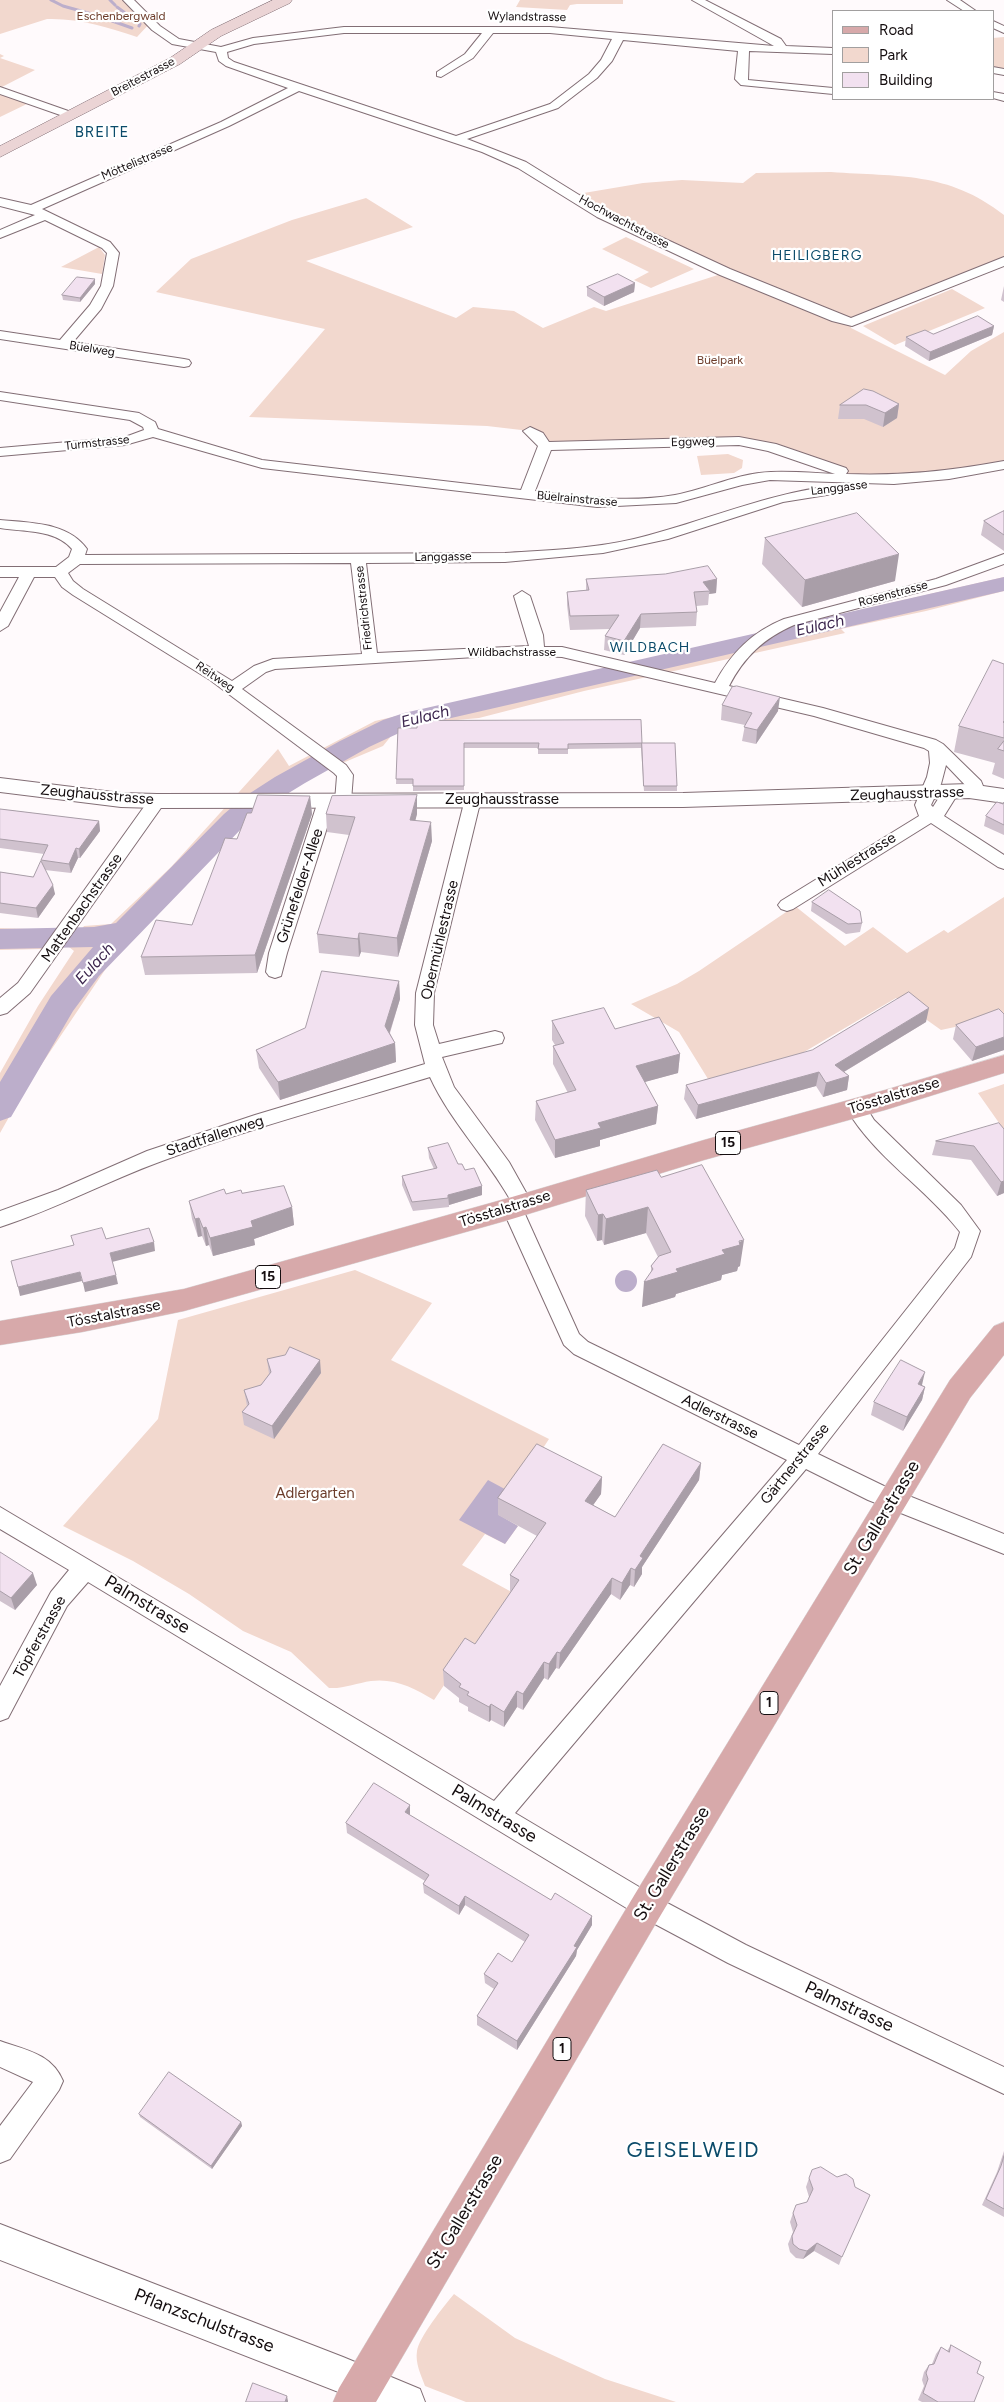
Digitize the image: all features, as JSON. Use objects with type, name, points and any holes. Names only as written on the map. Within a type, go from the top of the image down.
[{"type":"main road","name":"Breitestrasse","points":[[0,152],[175,60],[216,32],[285,0]]},
{"type":"main road","name":"Tösstalstrasse","points":[[0,1333],[82,1320],[184,1300],[517,1206],[1004,1064]]},
{"type":"main road","name":"St. Gallerstrasse","points":[[358,2393],[647,1906],[960,1389],[1004,1334]]},
{"type":"street","points":[[128,0],[167,38],[176,42],[221,50]]},
{"type":"street","points":[[697,0],[777,42],[780,44],[780,48]]},
{"type":"street","points":[[952,0],[969,10]]},
{"type":"street","name":"Wylandstrasse","points":[[221,50],[253,41],[344,30],[550,30],[744,48],[832,50]]},
{"type":"street","points":[[441,74],[466,60],[479,49],[490,30]]},
{"type":"street","points":[[457,140],[554,106],[602,66],[620,35]]},
{"type":"street","points":[[744,48],[741,79],[745,82],[832,91]]},
{"type":"street","name":"Hochwachtstrasse","points":[[221,50],[223,58],[230,64],[486,150],[522,165],[601,214],[725,272],[852,322],[1004,261]]},
{"type":"street","name":"Möttelistrasse","points":[[32,209],[225,124],[297,88]]},
{"type":"street","points":[[0,90],[70,115]]},
{"type":"street","points":[[0,202],[32,209],[44,216],[53,218],[106,245],[113,253],[107,286],[96,306],[64,344]]},
{"type":"street","points":[[0,234],[44,216]]},
{"type":"street","name":"Büelweg","points":[[0,335],[184,363]]},
{"type":"street","name":"Turmstrasse","points":[[0,396],[134,416],[150,425],[151,432],[125,442],[0,452]]},
{"type":"street","points":[[526,495],[545,446],[538,436],[530,431]]},
{"type":"street","name":"Büelrainstrasse","points":[[151,432],[182,438],[222,453],[262,464],[597,503],[649,502],[695,496],[741,481],[770,476],[880,480],[949,475],[1004,465]]},
{"type":"street","name":"Eggweg","points":[[545,446],[739,441],[778,450],[848,473],[856,480]]},
{"type":"street","name":"Langgasse","points":[[76,559],[358,558],[558,554],[606,548],[690,528],[789,495],[818,490],[860,488],[871,486],[880,480]]},
{"type":"street","points":[[0,524],[47,531],[70,538],[74,540],[80,549],[76,559],[60,572],[0,572]]},
{"type":"street","name":"Friedrichstrasse","points":[[358,558],[370,658]]},
{"type":"street","name":"Rosenstrasse","points":[[720,688],[742,652],[768,631],[789,622],[966,574],[1004,559]]},
{"type":"street","points":[[0,626],[29,572]]},
{"type":"street","name":"Reitweg","points":[[60,572],[67,584],[78,592],[232,688],[332,763],[345,775],[335,801]]},
{"type":"street","points":[[522,596],[535,634],[537,650]]},
{"type":"street","name":"Wildbachstrasse","points":[[232,688],[260,669],[273,664],[537,650],[569,653],[720,688],[877,728],[937,748],[971,784]]},
{"type":"street","points":[[937,748],[939,756],[939,788],[923,805],[928,816],[942,821],[1004,863]]},
{"type":"street","name":"Zeughausstrasse","points":[[0,785],[121,800],[157,801],[676,800],[939,788],[971,784],[1004,796]]},
{"type":"street","name":"Obermühlestrasse","points":[[473,799],[425,993],[424,1025],[433,1060],[446,1090],[484,1140],[517,1206]]},
{"type":"street","name":"Mattenbachstrasse","points":[[0,1008],[24,988],[157,801]]},
{"type":"street","name":"Grünefelder-Allee","points":[[275,972],[278,953],[324,812],[335,801]]},
{"type":"street","name":"Mühlestrasse","points":[[787,905],[928,816]]},
{"type":"street","points":[[433,1060],[495,1038]]},
{"type":"street","name":"Stadtfallenweg","points":[[0,1219],[65,1195],[154,1156],[299,1108],[433,1060]]},
{"type":"street","name":"Gärtnerstrasse","points":[[497,1816],[803,1458],[964,1251],[970,1231],[954,1210],[867,1125],[856,1108]]},
{"type":"street","name":"Adlerstrasse","points":[[517,1206],[571,1339],[581,1348],[803,1458],[893,1500],[1004,1544]]},
{"type":"street","name":"Palmstrasse","points":[[0,1517],[647,1906],[737,1954],[1004,2081]]},
{"type":"street","name":"Töpferstrasse","points":[[0,1710],[58,1599],[85,1568]]},
{"type":"street","points":[[0,2054],[40,2069],[50,2081],[0,2149]]},
{"type":"street","name":"Pflanzschulstrasse","points":[[0,2242],[358,2393],[407,2402]]},
{"type":"green space","name":"Eschenbergwald","points":[[0,0],[128,0],[150,23],[137,37],[93,24],[59,19],[47,19],[0,34]]},
{"type":"green space","points":[[520,0],[623,0],[623,4],[577,4],[570,5],[567,10],[516,7]]},
{"type":"green space","points":[[1004,37],[1004,69],[1000,71],[994,70],[994,38]]},
{"type":"green space","points":[[0,58],[35,70],[0,88]]},
{"type":"green space","points":[[0,90],[31,102],[0,117]]},
{"type":"green space","name":"Büelpark","points":[[831,172],[900,176],[942,183],[963,190],[1004,215],[1004,261],[852,322],[851,328],[945,375],[971,351],[1004,332],[1004,465],[856,480],[848,473],[758,444],[545,446],[530,431],[487,426],[249,417],[325,329],[156,292],[191,259],[292,220],[366,198],[413,227],[306,261],[456,318],[473,307],[514,311],[543,328],[594,307],[606,311],[724,273],[572,195],[643,183],[682,180],[743,183],[756,173]]},
{"type":"green space","points":[[626,237],[694,269],[651,288],[634,280],[649,272],[602,249]]},
{"type":"green space","points":[[99,247],[105,255],[102,274],[61,267]]},
{"type":"green space","points":[[952,289],[985,308],[895,345],[863,326]]},
{"type":"green space","points":[[728,454],[743,460],[742,468],[734,473],[701,475],[697,456]]},
{"type":"green space","points":[[1004,577],[1004,591],[926,611],[841,629],[845,633],[584,691],[479,718],[413,724],[396,730],[383,746],[345,762],[332,763],[264,802],[115,955],[25,1089],[0,1133],[0,1073],[38,1006],[74,951],[69,947],[84,926],[111,924],[171,867],[278,749],[289,766],[375,721]]},
{"type":"green space","points":[[1004,897],[1004,1032],[992,1019],[941,1030],[896,998],[799,1055],[708,1079],[679,1032],[631,1004],[677,984],[699,971],[795,906],[845,946],[873,927],[907,953],[944,930],[948,933]]},
{"type":"green space","points":[[0,928],[56,930],[43,949],[0,950]]},
{"type":"green space","points":[[1004,1084],[1004,1130],[978,1093]]},
{"type":"green space","name":"Adlergarten","points":[[355,1270],[432,1303],[391,1360],[549,1439],[499,1515],[518,1526],[505,1544],[485,1534],[462,1565],[519,1596],[476,1660],[465,1654],[434,1700],[412,1688],[380,1680],[329,1688],[291,1652],[243,1631],[189,1594],[133,1561],[63,1526],[158,1419],[178,1320]]},
{"type":"green space","points":[[454,2294],[515,2338],[605,2379],[676,2402],[466,2402],[425,2386],[419,2369],[417,2351],[422,2338],[432,2322]]},
{"type":"shaded area","points":[[626,1270],[636,1277],[637,1281],[630,1291],[626,1292],[616,1285],[615,1281],[622,1271]]},
{"type":"shaded area","points":[[488,1480],[514,1494],[499,1515],[518,1526],[505,1544],[459,1520]]},
{"type":"building","points":[[618,274],[635,283],[604,297],[587,287]]},
{"type":"building","points":[[77,277],[95,279],[80,298],[62,295]]},
{"type":"building","points":[[978,316],[994,326],[930,352],[906,337],[925,330],[933,334]]},
{"type":"building","points":[[864,389],[873,391],[899,404],[885,413],[866,405],[840,405]]},
{"type":"building","points":[[1004,511],[1004,535],[984,521]]},
{"type":"building","points":[[857,513],[899,554],[805,580],[765,538]]},
{"type":"building","points":[[708,566],[717,579],[703,582],[710,591],[694,592],[697,612],[641,614],[624,641],[605,636],[619,615],[570,616],[567,592],[589,590],[586,579],[665,574]]},
{"type":"building","points":[[993,660],[1004,664],[1004,738],[959,726]]},
{"type":"building","points":[[737,686],[780,697],[757,730],[744,727],[752,713],[722,705],[732,687]]},
{"type":"building","points":[[641,720],[642,743],[568,744],[568,749],[538,749],[539,743],[464,743],[464,786],[413,786],[413,779],[396,779],[398,728],[417,728],[417,721]]},
{"type":"building","points":[[1004,741],[1004,751],[998,749]]},
{"type":"building","points":[[642,743],[675,743],[677,786],[644,786]]},
{"type":"building","points":[[258,795],[310,796],[255,955],[141,957],[156,920],[192,925],[225,838],[237,839],[247,813],[251,813]]},
{"type":"building","points":[[417,795],[410,820],[431,822],[397,938],[359,933],[358,939],[317,934],[355,817],[326,814],[332,796]]},
{"type":"building","points":[[997,802],[1003,804],[1004,802],[1004,825],[986,816]]},
{"type":"building","points":[[0,809],[99,821],[79,849],[76,848],[69,864],[41,860],[48,845],[0,839]]},
{"type":"building","points":[[41,861],[53,885],[36,908],[0,903],[0,872],[33,877]]},
{"type":"building","points":[[829,890],[860,911],[862,923],[848,924],[812,902]]},
{"type":"building","points":[[322,971],[399,981],[385,1026],[395,1043],[278,1082],[256,1050],[305,1028]]},
{"type":"building","points":[[909,992],[929,1008],[835,1065],[849,1076],[826,1083],[819,1072],[698,1105],[686,1085],[812,1050]]},
{"type":"building","points":[[604,1008],[615,1029],[659,1017],[680,1054],[636,1066],[658,1106],[598,1123],[601,1128],[555,1140],[536,1101],[576,1090],[553,1046],[564,1043],[552,1021]]},
{"type":"building","points":[[999,1009],[1004,1014],[1004,1037],[976,1047],[956,1025]]},
{"type":"building","points":[[999,1123],[1004,1129],[1004,1181],[1001,1182],[974,1146],[936,1141]]},
{"type":"building","points":[[448,1143],[458,1164],[462,1164],[465,1170],[474,1168],[482,1186],[448,1195],[448,1198],[412,1202],[402,1176],[437,1168],[428,1148]]},
{"type":"building","points":[[702,1165],[744,1240],[739,1241],[740,1245],[722,1250],[725,1254],[676,1269],[678,1272],[644,1282],[653,1269],[651,1266],[659,1256],[671,1252],[648,1207],[606,1219],[603,1214],[598,1215],[586,1190],[657,1170],[661,1177]]},
{"type":"building","points":[[284,1186],[292,1207],[251,1221],[253,1227],[210,1238],[206,1227],[203,1228],[199,1218],[195,1219],[189,1201],[224,1189],[226,1194],[241,1190],[242,1193]]},
{"type":"building","points":[[102,1228],[106,1239],[149,1228],[154,1242],[110,1253],[116,1275],[83,1283],[80,1272],[18,1287],[11,1261],[74,1245],[71,1236]]},
{"type":"building","points":[[290,1347],[320,1360],[272,1426],[242,1412],[249,1404],[244,1390],[261,1385],[271,1372],[267,1359],[285,1355]]},
{"type":"building","points":[[901,1360],[925,1372],[918,1384],[925,1387],[907,1417],[874,1402]]},
{"type":"building","points":[[537,1444],[602,1477],[585,1501],[615,1517],[663,1444],[701,1463],[640,1556],[643,1558],[635,1570],[631,1568],[622,1583],[612,1578],[560,1653],[557,1652],[549,1664],[544,1662],[523,1694],[517,1691],[504,1712],[491,1704],[489,1707],[467,1695],[469,1692],[459,1687],[461,1684],[443,1670],[465,1638],[475,1644],[519,1580],[510,1575],[546,1523],[498,1498]]},
{"type":"building","points":[[0,1552],[33,1573],[11,1598],[0,1591]]},
{"type":"building","points":[[374,1783],[410,1805],[405,1812],[551,1900],[555,1893],[592,1916],[574,1946],[577,1947],[517,2041],[477,2016],[498,1983],[484,1974],[498,1953],[512,1962],[529,1935],[465,1896],[459,1906],[423,1884],[429,1875],[346,1823]]},
{"type":"building","points":[[169,2072],[241,2122],[211,2166],[139,2114]]},
{"type":"building","points":[[1004,2156],[1004,2209],[986,2199]]},
{"type":"building","points":[[821,2167],[837,2177],[846,2174],[853,2179],[855,2187],[870,2195],[842,2257],[817,2243],[807,2251],[799,2249],[793,2244],[792,2236],[797,2225],[793,2213],[796,2205],[807,2202],[813,2189],[809,2178],[812,2170]]},
{"type":"building","points":[[951,2345],[981,2362],[977,2373],[984,2377],[974,2402],[938,2402],[923,2393],[928,2379],[926,2373],[929,2365],[934,2364],[941,2347],[949,2352]]},
{"type":"building","points":[[253,2383],[287,2396],[285,2402],[246,2402]]},
{"type":"waterway","points":[[51,0],[63,6],[99,16]]},
{"type":"waterway","points":[[110,0],[115,5]]},
{"type":"waterway","points":[[117,7],[140,24],[139,26]]},
{"type":"waterway","points":[[101,17],[132,28]]},
{"type":"waterway","name":"Eulach","points":[[0,1109],[62,1004],[89,969],[244,811],[285,783],[349,747],[404,721],[1004,584]]},
{"type":"waterway","points":[[0,939],[94,937],[125,932]]},
{"type":"district","name":"BREITE","points":[[102,133]]},
{"type":"district","name":"HEILIGBERG","points":[[817,256]]},
{"type":"district","name":"WILDBACH","points":[[650,648]]},
{"type":"district","name":"GEISELWEID","points":[[693,2151]]}]
